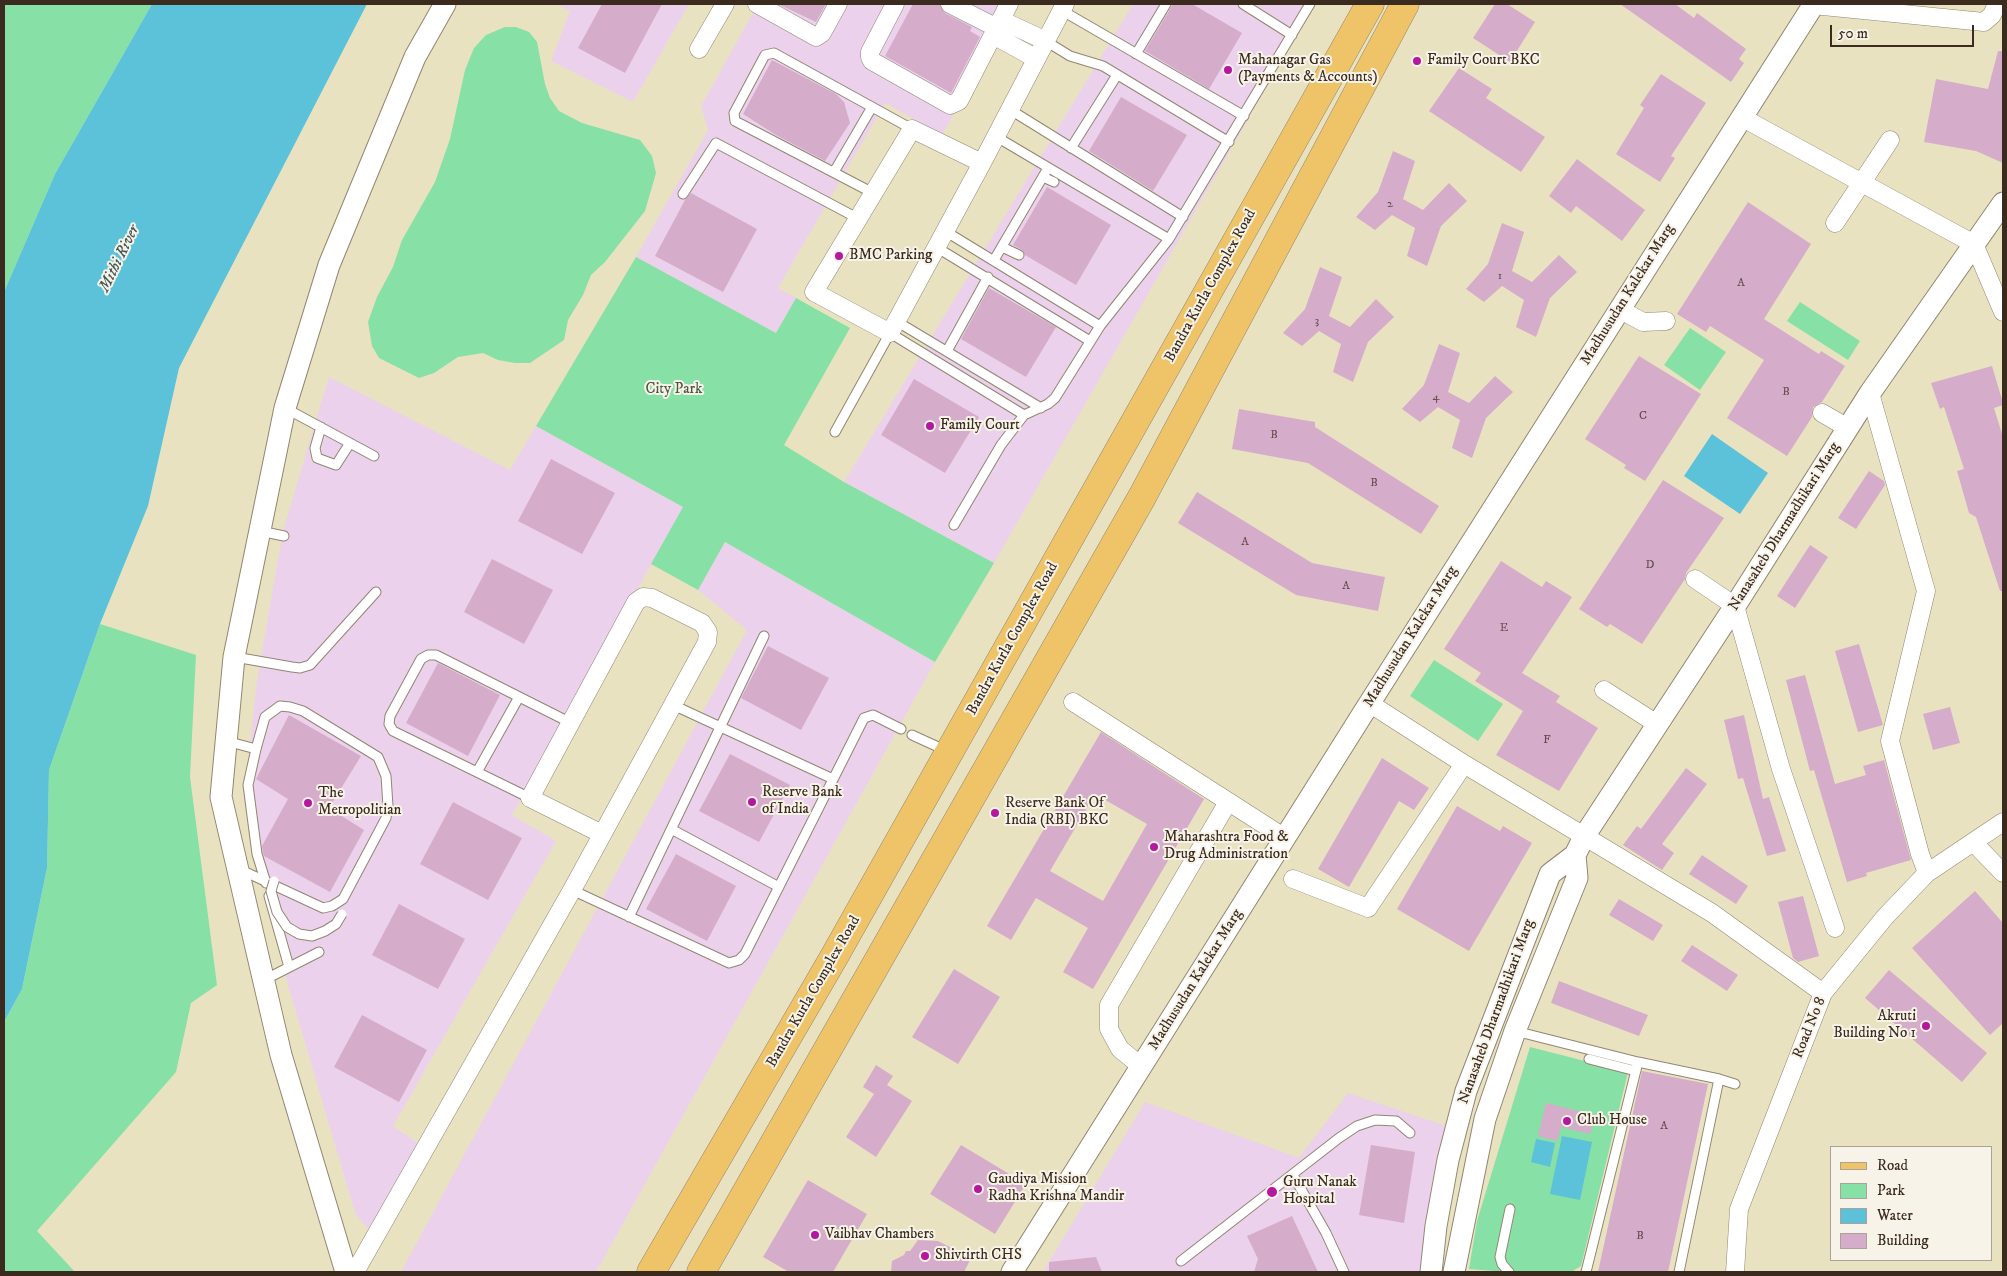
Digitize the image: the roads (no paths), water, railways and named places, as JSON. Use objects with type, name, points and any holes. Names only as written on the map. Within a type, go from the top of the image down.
[{"type":"main road","name":"Bandra Kurla Complex Road","points":[[651,1272],[830,966],[1370,4]]},
{"type":"main road","points":[[701,1272],[1142,497],[1405,4]]},
{"type":"street","points":[[346,1272],[285,1072],[221,797],[234,657],[285,408],[329,265],[414,57],[445,4]]},
{"type":"street","points":[[699,49],[723,4]]},
{"type":"street","points":[[757,4],[816,37],[822,33],[838,4]]},
{"type":"street","points":[[895,4],[870,52],[872,61],[950,105],[959,102],[1009,4]]},
{"type":"street","points":[[950,4],[997,28],[1035,58]]},
{"type":"street","points":[[1813,5],[1984,22],[1992,15],[1997,4]]},
{"type":"street","name":"Madhusudan Kalekar Marg","points":[[1012,1272],[1369,703],[1619,309],[1743,118],[1813,5]]},
{"type":"street","points":[[982,163],[912,129],[875,194],[814,292],[893,327],[982,163],[1044,40],[1063,7]]},
{"type":"street","points":[[997,28],[1044,40]]},
{"type":"street","points":[[1743,118],[1974,244],[2003,312]]},
{"type":"street","points":[[1835,223],[1890,140]]},
{"type":"street","name":"Nanasaheb Dharmadhikari Marg","points":[[1432,1272],[1435,1234],[1448,1160],[1466,1090],[1550,874],[1575,855],[1585,835],[1735,606],[1870,393],[2003,203]]},
{"type":"street","points":[[1619,309],[1643,322],[1666,321]]},
{"type":"street","points":[[1870,393],[1926,591],[1890,741],[1920,854],[1927,873]]},
{"type":"street","points":[[1822,413],[1848,428]]},
{"type":"street","points":[[1695,579],[1735,606],[1781,769],[1835,928]]},
{"type":"street","points":[[355,1272],[572,890],[707,642],[708,632],[702,623],[652,598],[643,597],[636,602],[530,798],[602,834]]},
{"type":"street","points":[[1604,690],[1657,724]]},
{"type":"street","points":[[1073,702],[1285,838]]},
{"type":"street","points":[[1369,703],[1464,764],[1712,913],[1824,993]]},
{"type":"street","points":[[1293,879],[1368,908],[1464,764]]},
{"type":"street","points":[[1142,1067],[1120,1049],[1109,1029],[1109,1005],[1228,802]]},
{"type":"street","name":"Road No 8","points":[[1735,1272],[1739,1208],[1824,993],[1885,918],[1927,873],[2003,822]]},
{"type":"street","points":[[1973,842],[2003,873]]},
{"type":"street","name":"Nanasaheb Dharmadhikari Marg","points":[[1454,1272],[1485,1119],[1515,1030],[1577,878],[1575,855]]},
{"type":"street","points":[[1516,959],[1542,966]]},
{"type":"street","points":[[1435,1234],[1460,1238]]},
{"type":"lane","points":[[1136,54],[1166,4]]},
{"type":"lane","points":[[1243,4],[1292,35]]},
{"type":"lane","points":[[954,525],[1001,445],[1024,415],[1041,408],[1054,398],[1100,326],[1169,239],[1229,142],[1310,4]]},
{"type":"lane","points":[[1063,7],[1136,54],[1244,116]]},
{"type":"lane","points":[[1044,40],[1070,56],[1103,66],[1229,142]]},
{"type":"lane","points":[[875,194],[735,121],[734,113],[765,55],[774,54],[912,129]]},
{"type":"lane","points":[[1072,148],[1116,75]]},
{"type":"lane","points":[[834,172],[872,107]]},
{"type":"lane","points":[[1009,109],[1183,217]]},
{"type":"lane","points":[[995,136],[1169,239]]},
{"type":"lane","points":[[682,194],[716,143],[859,219]]},
{"type":"lane","points":[[994,260],[1048,168]]},
{"type":"lane","points":[[1043,177],[1054,182]]},
{"type":"lane","points":[[945,231],[1100,326]]},
{"type":"lane","points":[[1002,246],[1018,255]]},
{"type":"lane","points":[[936,247],[1090,341]]},
{"type":"lane","points":[[947,351],[988,277]]},
{"type":"lane","points":[[893,327],[947,351],[1041,408]]},
{"type":"lane","points":[[893,327],[1024,415]]},
{"type":"lane","points":[[835,432],[893,327]]},
{"type":"lane","points":[[285,408],[374,456]]},
{"type":"lane","points":[[321,428],[314,448],[317,458],[336,465],[350,443]]},
{"type":"lane","points":[[260,531],[284,536]]},
{"type":"lane","points":[[234,657],[300,668],[310,665],[376,592]]},
{"type":"lane","points":[[630,917],[764,636]]},
{"type":"lane","points":[[530,798],[393,731],[389,724],[390,716],[421,659],[436,655],[571,723]]},
{"type":"lane","points":[[477,772],[519,697]]},
{"type":"lane","points":[[673,705],[833,778]]},
{"type":"lane","points":[[280,706],[290,707],[303,711],[378,757],[386,776],[386,818],[343,899],[342,914],[336,924],[312,936],[298,934],[287,927],[277,912],[269,881],[257,854],[248,785],[256,749],[265,717],[280,706]]},
{"type":"lane","points":[[572,890],[729,963],[739,960],[745,954],[864,718],[873,715],[901,729]]},
{"type":"lane","points":[[912,734],[949,753]]},
{"type":"lane","points":[[226,742],[256,749]]},
{"type":"lane","points":[[673,830],[779,887]]},
{"type":"lane","points":[[239,869],[269,881],[323,908],[332,906],[343,899]]},
{"type":"lane","points":[[269,881],[275,924],[289,968]]},
{"type":"lane","points":[[264,980],[319,952]]},
{"type":"lane","points":[[1515,1030],[1637,1066]]},
{"type":"lane","points":[[1589,1059],[1719,1079],[1735,1084]]},
{"type":"lane","points":[[1586,1272],[1637,1066]]},
{"type":"lane","points":[[1679,1272],[1719,1079]]},
{"type":"lane","points":[[1181,1261],[1357,1126],[1375,1120],[1396,1121],[1410,1133]]},
{"type":"lane","points":[[1293,1175],[1326,1233],[1344,1272]]},
{"type":"lane","points":[[1509,1272],[1502,1264],[1500,1257],[1510,1209]]},
{"type":"water","name":"Mithi River","points":[[152,4],[367,4],[179,368],[148,506],[100,624],[49,770],[47,868],[22,989],[4,1022],[4,292],[55,174]]},
{"type":"water","points":[[1712,434],[1768,473],[1740,514],[1684,476]]},
{"type":"water","points":[[1562,1136],[1592,1142],[1580,1200],[1550,1194]]},
{"type":"water","points":[[1536,1139],[1555,1143],[1550,1167],[1531,1162]]},
{"type":"place","name":"Family Court BKC","points":[[1417,61]]},
{"type":"place","name":"Mahanagar Gas (Payments & Accounts)","points":[[1228,70]]},
{"type":"place","name":"BMC Parking","points":[[839,256]]},
{"type":"place","name":"Family Court","points":[[930,426]]},
{"type":"place","name":"Reserve Bank of India","points":[[752,802]]},
{"type":"place","name":"The Metropolitian","points":[[308,803]]},
{"type":"place","name":"Reserve Bank Of India (RBI) BKC","points":[[995,813]]},
{"type":"place","name":"Maharashtra Food & Drug Administration","points":[[1154,847]]},
{"type":"place","name":"Akruti Building No 1","points":[[1926,1026]]},
{"type":"place","name":"Club House","points":[[1567,1121]]},
{"type":"place","name":"Gaudiya Mission Radha Krishna Mandir","points":[[978,1189]]},
{"type":"place","name":"Guru Nanak Hospital","points":[[1272,1192]]},
{"type":"place","name":"Vaibhav Chambers","points":[[815,1235]]},
{"type":"place","name":"Shivtirth CHS","points":[[925,1256]]},
{"type":"park label","name":"City Park","points":[[674,390]]}]
